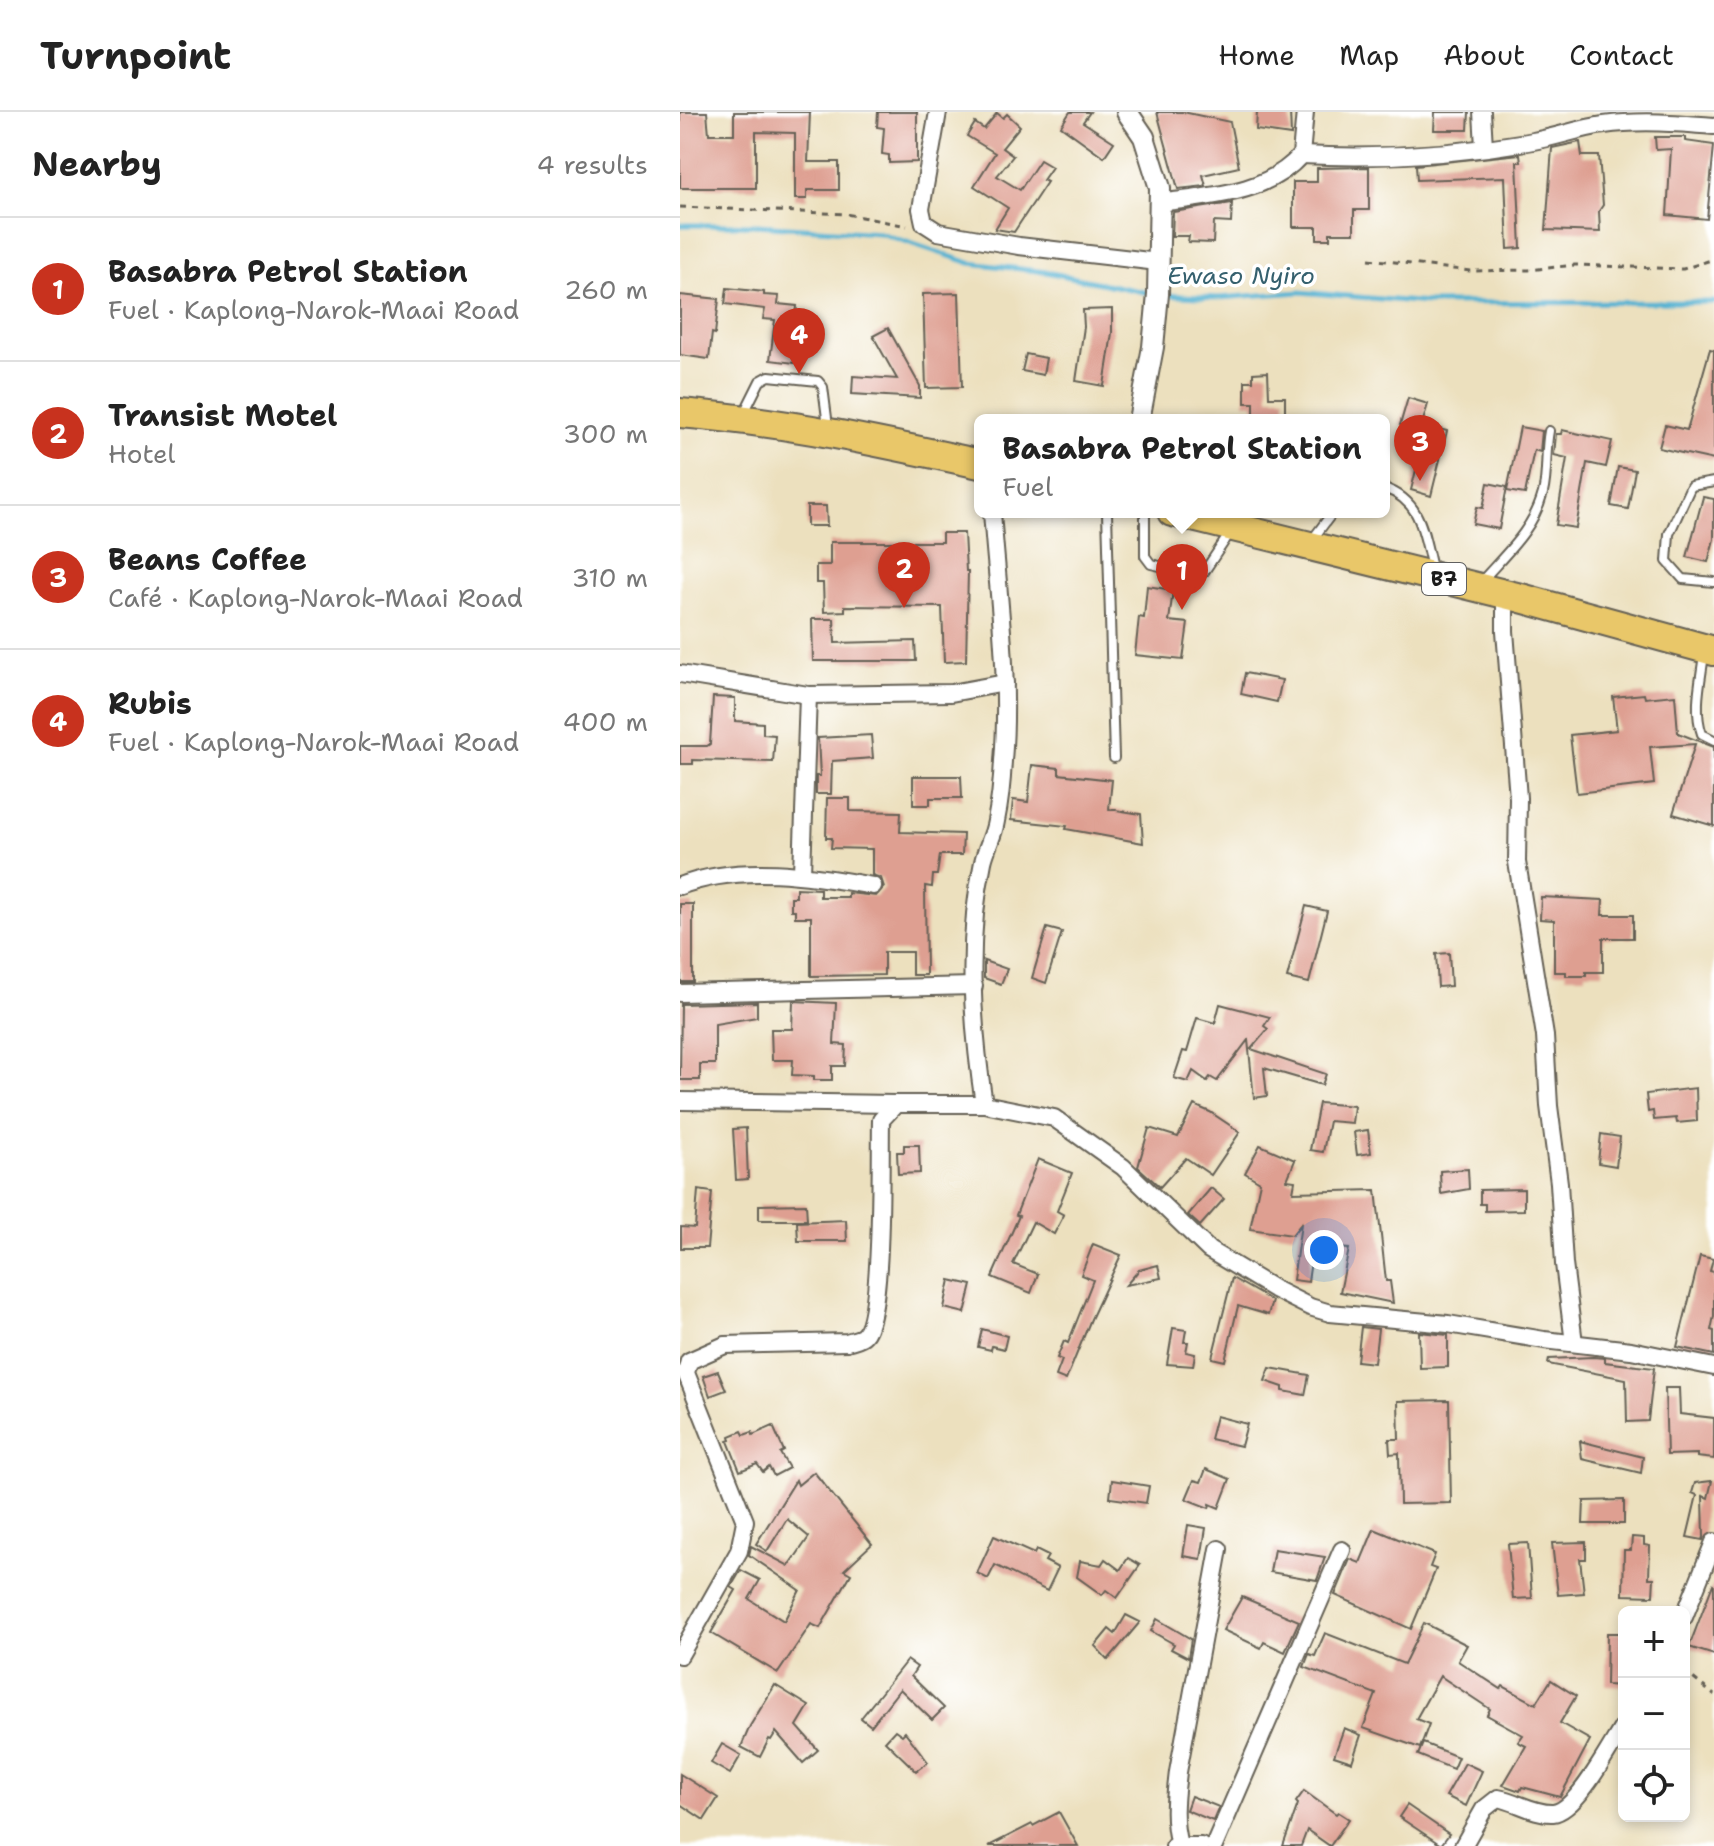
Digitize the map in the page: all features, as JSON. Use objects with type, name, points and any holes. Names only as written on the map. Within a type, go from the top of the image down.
[{"type":"highway","points":[[680,413],[741,417],[829,431],[974,463]]},
{"type":"highway","name":"B7","points":[[1195,518],[1476,587],[1709,650]]},
{"type":"street","points":[[938,112],[921,209],[924,223],[938,232],[1005,244],[1158,262]]},
{"type":"street","points":[[1127,112],[1144,137],[1160,188],[1153,347],[1140,414]]},
{"type":"street","points":[[1159,203],[1235,193],[1276,177],[1301,155],[1305,112]]},
{"type":"street","points":[[1482,112],[1484,147]]},
{"type":"street","points":[[1301,155],[1357,158],[1484,147],[1532,142],[1604,125],[1670,122],[1714,126]]},
{"type":"street","points":[[984,1104],[974,986],[974,930],[983,860],[996,824],[1003,759],[1005,683],[992,518]]},
{"type":"street","points":[[1505,595],[1518,798],[1517,862],[1545,1036],[1549,1106],[1574,1343]]},
{"type":"street","points":[[680,674],[808,695],[951,693],[1005,683]]},
{"type":"street","points":[[802,873],[808,695]]},
{"type":"street","points":[[680,886],[721,877],[802,873],[873,886]]},
{"type":"street","points":[[680,993],[974,986]]},
{"type":"street","points":[[680,1101],[984,1104],[1054,1118],[1123,1167],[1209,1250],[1310,1307],[1330,1313],[1448,1324],[1631,1350],[1714,1367]]},
{"type":"street","points":[[680,1655],[739,1551],[745,1521],[686,1373],[689,1361],[725,1345],[847,1342],[864,1336],[871,1323],[879,1270],[881,1120],[896,1104]]},
{"type":"street","points":[[1688,1606],[1714,1542]]},
{"type":"street","points":[[1201,1846],[1177,1845],[1174,1808],[1219,1549]]},
{"type":"street","points":[[1214,1846],[1342,1550]]},
{"type":"street","points":[[1463,1846],[1491,1800],[1498,1798],[1542,1812],[1557,1813],[1564,1809],[1580,1793],[1618,1734]]},
{"type":"lane","points":[[741,417],[760,381],[769,376],[818,381],[823,387],[829,431]]},
{"type":"lane","points":[[1476,587],[1522,538],[1533,519],[1543,494],[1549,431]]},
{"type":"lane","points":[[1714,482],[1691,486],[1669,534],[1667,561],[1683,579],[1714,582]]},
{"type":"lane","points":[[1390,491],[1405,498],[1414,507],[1434,577]]},
{"type":"lane","points":[[1107,518],[1114,758]]},
{"type":"lane","points":[[1145,518],[1145,556],[1151,564],[1195,574],[1204,572],[1233,528]]},
{"type":"lane","points":[[1307,546],[1328,518]]},
{"type":"lane","points":[[1709,650],[1698,701],[1699,724],[1702,734],[1714,740]]},
{"type":"path","points":[[680,207],[846,214],[911,226],[924,223]]},
{"type":"path","points":[[1369,259],[1470,271],[1575,265],[1683,269],[1714,259]]},
{"type":"path","points":[[1690,1676],[1714,1695]]},
{"type":"building","points":[[680,112],[707,112],[709,134],[734,134],[734,112],[810,112],[808,162],[839,162],[839,190],[807,190],[807,199],[795,199],[795,133],[756,132],[756,188],[680,188]]},
{"type":"building","points":[[878,112],[917,112],[917,162],[889,163],[889,155],[882,154],[884,128],[877,127]]},
{"type":"building","points":[[1070,112],[1090,112],[1083,122],[1114,142],[1104,157],[1061,126]]},
{"type":"building","points":[[1157,112],[1183,112],[1230,122],[1239,167],[1203,175],[1206,186],[1178,189]]},
{"type":"building","points":[[1257,112],[1290,112],[1291,135],[1256,130]]},
{"type":"building","points":[[1435,112],[1469,112],[1468,130],[1434,130]]},
{"type":"building","points":[[997,113],[1003,118],[1007,114],[1020,126],[1002,148],[1013,156],[997,176],[1020,190],[1040,160],[1052,167],[1043,180],[1047,182],[1014,232],[995,229],[1008,208],[974,186],[995,153],[967,136],[975,123],[984,129]]},
{"type":"building","points":[[1655,137],[1685,137],[1685,141],[1714,145],[1707,219],[1667,215],[1671,149],[1656,150]]},
{"type":"building","points":[[1580,142],[1582,156],[1599,156],[1603,205],[1599,211],[1600,232],[1546,230],[1552,148]]},
{"type":"building","points":[[1520,154],[1521,162],[1517,162],[1521,248],[1508,249],[1505,177],[1417,180],[1416,165]]},
{"type":"building","points":[[1369,167],[1369,210],[1354,210],[1354,233],[1330,233],[1330,239],[1317,239],[1317,227],[1293,227],[1293,182],[1317,182],[1317,168]]},
{"type":"building","points":[[1232,203],[1231,223],[1214,222],[1213,243],[1188,242],[1189,236],[1172,236],[1173,212]]},
{"type":"building","points":[[727,288],[764,292],[764,295],[779,296],[778,304],[797,306],[795,325],[799,326],[794,363],[770,360],[775,320],[763,319],[765,309],[725,304]]},
{"type":"building","points":[[959,293],[962,387],[926,388],[923,294]]},
{"type":"building","points":[[680,295],[719,299],[709,359],[680,355]]},
{"type":"building","points":[[1112,309],[1112,333],[1104,386],[1076,381],[1084,327],[1083,310]]},
{"type":"building","points":[[888,328],[920,386],[920,398],[852,394],[853,376],[897,379],[873,336]]},
{"type":"building","points":[[1710,349],[1714,350],[1714,460],[1659,448],[1665,425],[1687,430]]},
{"type":"building","points":[[1026,354],[1046,358],[1043,375],[1022,371]]},
{"type":"building","points":[[1268,372],[1269,397],[1285,397],[1285,414],[1254,414],[1254,403],[1245,403],[1245,381],[1253,381],[1253,373]]},
{"type":"building","points":[[1408,398],[1428,404],[1420,431],[1400,425]]},
{"type":"building","points":[[1427,426],[1447,431],[1431,496],[1411,490]]},
{"type":"building","points":[[1520,427],[1542,431],[1540,452],[1534,450],[1525,494],[1507,491]]},
{"type":"building","points":[[1562,430],[1612,441],[1606,467],[1587,463],[1576,528],[1556,525],[1567,458],[1554,455],[1556,434],[1561,434]]},
{"type":"building","points":[[1618,467],[1635,470],[1628,509],[1611,506]]},
{"type":"building","points":[[1488,483],[1507,487],[1499,529],[1473,524],[1477,507],[1483,508]]},
{"type":"building","points":[[1703,497],[1714,499],[1714,539],[1708,562],[1687,557]]},
{"type":"building","points":[[807,506],[826,506],[827,526],[807,526]]},
{"type":"building","points":[[942,533],[964,533],[968,571],[966,661],[944,662],[942,607],[845,606],[845,611],[824,612],[823,583],[816,583],[816,565],[830,565],[830,542],[942,542]]},
{"type":"building","points":[[1147,586],[1173,590],[1169,621],[1188,623],[1183,660],[1135,655],[1139,617],[1144,618]]},
{"type":"building","points":[[812,619],[834,619],[835,643],[915,641],[916,661],[813,661]]},
{"type":"building","points":[[1245,673],[1282,680],[1277,702],[1241,694]]},
{"type":"building","points":[[1644,694],[1645,698],[1675,695],[1678,733],[1714,747],[1714,826],[1673,814],[1695,744],[1650,747],[1654,784],[1577,793],[1570,735],[1617,730],[1613,697]]},
{"type":"building","points":[[713,697],[735,698],[735,721],[763,723],[763,734],[775,735],[773,762],[693,760],[693,764],[680,764],[680,746],[710,744]]},
{"type":"building","points":[[871,735],[873,758],[832,761],[831,794],[816,794],[816,776],[820,776],[818,738]]},
{"type":"building","points":[[1032,765],[1059,768],[1059,774],[1112,780],[1109,809],[1141,814],[1143,843],[1066,829],[1067,826],[1011,820],[1013,800],[1028,802]]},
{"type":"building","points":[[913,776],[961,776],[962,798],[930,798],[930,805],[913,805]]},
{"type":"building","points":[[827,798],[850,798],[850,811],[901,812],[900,832],[963,834],[962,855],[940,855],[932,887],[925,886],[926,975],[912,975],[912,952],[884,952],[884,975],[811,976],[811,917],[795,917],[795,910],[791,910],[791,897],[796,897],[796,888],[820,889],[820,897],[848,897],[848,893],[876,896],[884,887],[881,878],[872,875],[872,849],[831,848],[832,838],[826,838]]},
{"type":"building","points":[[1541,897],[1603,900],[1602,915],[1633,915],[1633,938],[1603,938],[1603,972],[1566,976],[1566,972],[1554,972],[1554,920],[1540,919]]},
{"type":"building","points":[[680,904],[693,904],[693,982],[681,982]]},
{"type":"building","points":[[1306,906],[1327,911],[1309,983],[1287,978]]},
{"type":"building","points":[[1047,928],[1062,932],[1046,983],[1032,978]]},
{"type":"building","points":[[1449,953],[1451,986],[1438,987],[1436,954]]},
{"type":"building","points":[[984,961],[1007,969],[1001,984],[984,978]]},
{"type":"building","points":[[793,1001],[836,1003],[834,1044],[846,1045],[845,1066],[832,1066],[832,1080],[792,1075],[793,1060],[772,1060],[771,1029],[792,1029]]},
{"type":"building","points":[[757,1002],[757,1017],[715,1024],[715,1064],[700,1064],[700,1080],[680,1080],[681,1004]]},
{"type":"building","points":[[1220,1004],[1270,1017],[1264,1026],[1268,1029],[1251,1049],[1326,1074],[1322,1085],[1264,1068],[1267,1096],[1254,1098],[1248,1040],[1217,1081],[1210,1077],[1207,1081],[1193,1071],[1188,1082],[1174,1078],[1183,1051],[1187,1052],[1197,1018],[1215,1023]]},
{"type":"building","points":[[1696,1088],[1697,1121],[1677,1123],[1676,1118],[1654,1120],[1653,1111],[1648,1112],[1646,1094]]},
{"type":"building","points":[[1319,1103],[1354,1106],[1352,1123],[1329,1121],[1323,1152],[1310,1150]]},
{"type":"building","points":[[1194,1105],[1240,1132],[1211,1175],[1186,1158],[1160,1187],[1138,1167],[1149,1128],[1178,1137]]},
{"type":"building","points":[[746,1128],[748,1179],[736,1180],[733,1129]]},
{"type":"building","points":[[1368,1130],[1371,1153],[1357,1155],[1354,1132]]},
{"type":"building","points":[[1601,1134],[1620,1137],[1616,1166],[1598,1163]]},
{"type":"building","points":[[904,1145],[919,1145],[920,1173],[898,1174],[897,1152],[904,1152]]},
{"type":"building","points":[[1260,1145],[1295,1160],[1287,1180],[1295,1181],[1293,1192],[1376,1190],[1386,1281],[1390,1281],[1393,1303],[1340,1292],[1349,1249],[1313,1246],[1308,1282],[1293,1280],[1301,1224],[1292,1235],[1250,1229],[1260,1182],[1245,1173]]},
{"type":"building","points":[[1038,1159],[1072,1173],[1057,1211],[1064,1215],[1054,1234],[1033,1222],[1013,1264],[1038,1274],[1031,1293],[992,1277],[1019,1216],[1016,1215]]},
{"type":"building","points":[[1468,1169],[1469,1189],[1441,1194],[1440,1171]]},
{"type":"building","points":[[1211,1188],[1224,1199],[1200,1226],[1188,1215]]},
{"type":"building","points":[[1524,1189],[1524,1210],[1485,1211],[1485,1204],[1480,1204],[1480,1190]]},
{"type":"building","points":[[698,1190],[712,1192],[707,1248],[681,1248],[681,1227],[695,1228]]},
{"type":"building","points":[[806,1204],[807,1220],[759,1220],[759,1205]]},
{"type":"building","points":[[846,1220],[847,1241],[798,1241],[797,1222]]},
{"type":"building","points":[[1093,1244],[1121,1255],[1066,1380],[1056,1376],[1062,1360],[1057,1358],[1064,1341],[1068,1343],[1093,1280],[1081,1275]]},
{"type":"building","points":[[1700,1256],[1713,1259],[1710,1271],[1714,1272],[1711,1330],[1714,1331],[1714,1355],[1677,1347]]},
{"type":"building","points":[[1158,1265],[1161,1278],[1126,1285],[1139,1270]]},
{"type":"building","points":[[1232,1278],[1272,1301],[1268,1315],[1238,1306],[1225,1361],[1212,1358]]},
{"type":"building","points":[[950,1280],[972,1285],[965,1313],[944,1308]]},
{"type":"building","points":[[1361,1327],[1378,1329],[1374,1363],[1357,1361]]},
{"type":"building","points":[[1173,1328],[1186,1330],[1186,1352],[1195,1354],[1193,1366],[1167,1364]]},
{"type":"building","points":[[982,1329],[1007,1336],[1004,1349],[978,1347]]},
{"type":"building","points":[[1419,1332],[1448,1335],[1448,1367],[1420,1368]]},
{"type":"building","points":[[1605,1358],[1605,1362],[1654,1368],[1648,1421],[1627,1422],[1626,1379],[1548,1364],[1549,1359]]},
{"type":"building","points":[[1270,1368],[1309,1375],[1305,1395],[1283,1391],[1283,1387],[1265,1381]]},
{"type":"building","points":[[718,1371],[726,1390],[710,1396],[703,1376]]},
{"type":"building","points":[[1665,1388],[1679,1388],[1680,1414],[1714,1418],[1714,1459],[1697,1457],[1697,1454],[1667,1455]]},
{"type":"building","points":[[1449,1400],[1451,1503],[1400,1504],[1399,1453],[1390,1454],[1389,1439],[1399,1439],[1398,1401]]},
{"type":"building","points":[[1216,1416],[1247,1424],[1241,1446],[1210,1439]]},
{"type":"building","points":[[773,1426],[784,1451],[780,1453],[789,1468],[774,1476],[769,1467],[763,1472],[757,1464],[740,1471],[728,1441],[731,1440],[730,1436],[742,1431],[744,1435],[752,1432],[753,1435]]},
{"type":"building","points":[[1580,1441],[1643,1457],[1641,1473],[1582,1459]]},
{"type":"building","points":[[1206,1469],[1230,1479],[1219,1508],[1210,1504],[1209,1508],[1186,1499],[1194,1480],[1201,1482]]},
{"type":"building","points":[[814,1472],[872,1544],[844,1570],[851,1574],[820,1628],[811,1624],[778,1673],[711,1633],[736,1590],[731,1587],[741,1570],[760,1580],[749,1599],[784,1621],[800,1590],[749,1555],[751,1546],[789,1566],[809,1537],[787,1519],[767,1551],[756,1544],[796,1480],[798,1485]]},
{"type":"building","points":[[1112,1480],[1149,1486],[1146,1503],[1110,1498]]},
{"type":"building","points":[[1712,1481],[1708,1498],[1703,1496],[1703,1540],[1687,1537],[1697,1495],[1692,1493],[1695,1483]]},
{"type":"building","points":[[1624,1500],[1624,1524],[1583,1524],[1584,1501]]},
{"type":"building","points":[[1188,1525],[1206,1528],[1201,1559],[1183,1556]]},
{"type":"building","points":[[1374,1529],[1435,1554],[1430,1567],[1436,1569],[1411,1629],[1335,1595],[1350,1559],[1360,1563]]},
{"type":"building","points":[[994,1536],[1034,1554],[1036,1550],[1048,1556],[1045,1561],[1058,1568],[1047,1591],[995,1565],[988,1579],[977,1573]]},
{"type":"building","points":[[1632,1537],[1644,1538],[1644,1545],[1650,1546],[1649,1578],[1654,1578],[1653,1596],[1623,1595],[1624,1550],[1631,1550]]},
{"type":"building","points":[[1586,1542],[1586,1559],[1580,1559],[1584,1593],[1558,1595],[1552,1543]]},
{"type":"building","points":[[1528,1543],[1532,1598],[1513,1599],[1508,1544]]},
{"type":"building","points":[[1274,1549],[1325,1557],[1317,1580],[1270,1572]]},
{"type":"building","points":[[1128,1558],[1140,1565],[1117,1598],[1106,1590],[1102,1595],[1077,1577],[1080,1561],[1101,1565],[1105,1559],[1120,1570]]},
{"type":"building","points":[[1713,1584],[1714,1655],[1690,1647]]},
{"type":"building","points":[[1242,1597],[1299,1621],[1285,1652],[1264,1642],[1261,1648],[1223,1630]]},
{"type":"building","points":[[1126,1615],[1140,1622],[1108,1660],[1095,1646],[1109,1629],[1115,1634]]},
{"type":"building","points":[[1157,1619],[1191,1639],[1188,1658],[1171,1649],[1174,1644],[1151,1631]]},
{"type":"building","points":[[1424,1623],[1467,1645],[1458,1661],[1501,1689],[1503,1686],[1536,1704],[1551,1680],[1576,1696],[1560,1723],[1590,1740],[1560,1797],[1503,1785],[1526,1746],[1518,1742],[1523,1735],[1487,1715],[1490,1709],[1440,1676],[1416,1719],[1429,1724],[1420,1748],[1363,1728],[1376,1694],[1304,1667],[1309,1654],[1315,1656],[1325,1633],[1404,1664]]},
{"type":"building","points":[[1607,1633],[1618,1633],[1618,1686],[1606,1685]]},
{"type":"building","points":[[907,1660],[917,1667],[911,1676],[944,1708],[932,1720],[900,1689],[871,1726],[861,1718]]},
{"type":"building","points":[[775,1685],[809,1706],[797,1726],[818,1750],[803,1763],[776,1732],[760,1757],[741,1747]]},
{"type":"building","points":[[1344,1728],[1361,1735],[1352,1762],[1334,1756]]},
{"type":"building","points":[[895,1730],[902,1735],[905,1732],[928,1762],[916,1771],[885,1741]]},
{"type":"building","points":[[1423,1743],[1458,1757],[1453,1769],[1418,1755]]},
{"type":"building","points":[[722,1744],[741,1755],[730,1774],[711,1763]]},
{"type":"building","points":[[1465,1763],[1482,1771],[1466,1806],[1446,1796]]},
{"type":"building","points":[[680,1774],[718,1798],[704,1820],[680,1804]]},
{"type":"building","points":[[1304,1791],[1336,1814],[1338,1812],[1349,1819],[1330,1846],[1307,1830],[1301,1846],[1283,1846],[1298,1804],[1296,1802]]},
{"type":"building","points":[[1191,1796],[1219,1807],[1213,1821],[1186,1810]]},
{"type":"building","points":[[1407,1805],[1449,1834],[1441,1845],[1399,1817]]},
{"type":"building","points":[[1059,1812],[1078,1846],[989,1846],[1033,1826]]},
{"type":"waterway","name":"Ewaso Nyiro","points":[[680,225],[756,225],[880,233],[970,263],[1046,272],[1154,294]]},
{"type":"waterway","name":"Ewaso Nyiro","points":[[1164,295],[1218,298],[1300,292],[1428,303],[1714,302]]},
{"type":"place","name":"Rubis","points":[[799,374]]},
{"type":"place","name":"Beans Coffee","points":[[1420,481]]},
{"type":"place","name":"Transist Motel","points":[[904,608]]},
{"type":"place","name":"Basabra Petrol Station","points":[[1182,610]]}]
